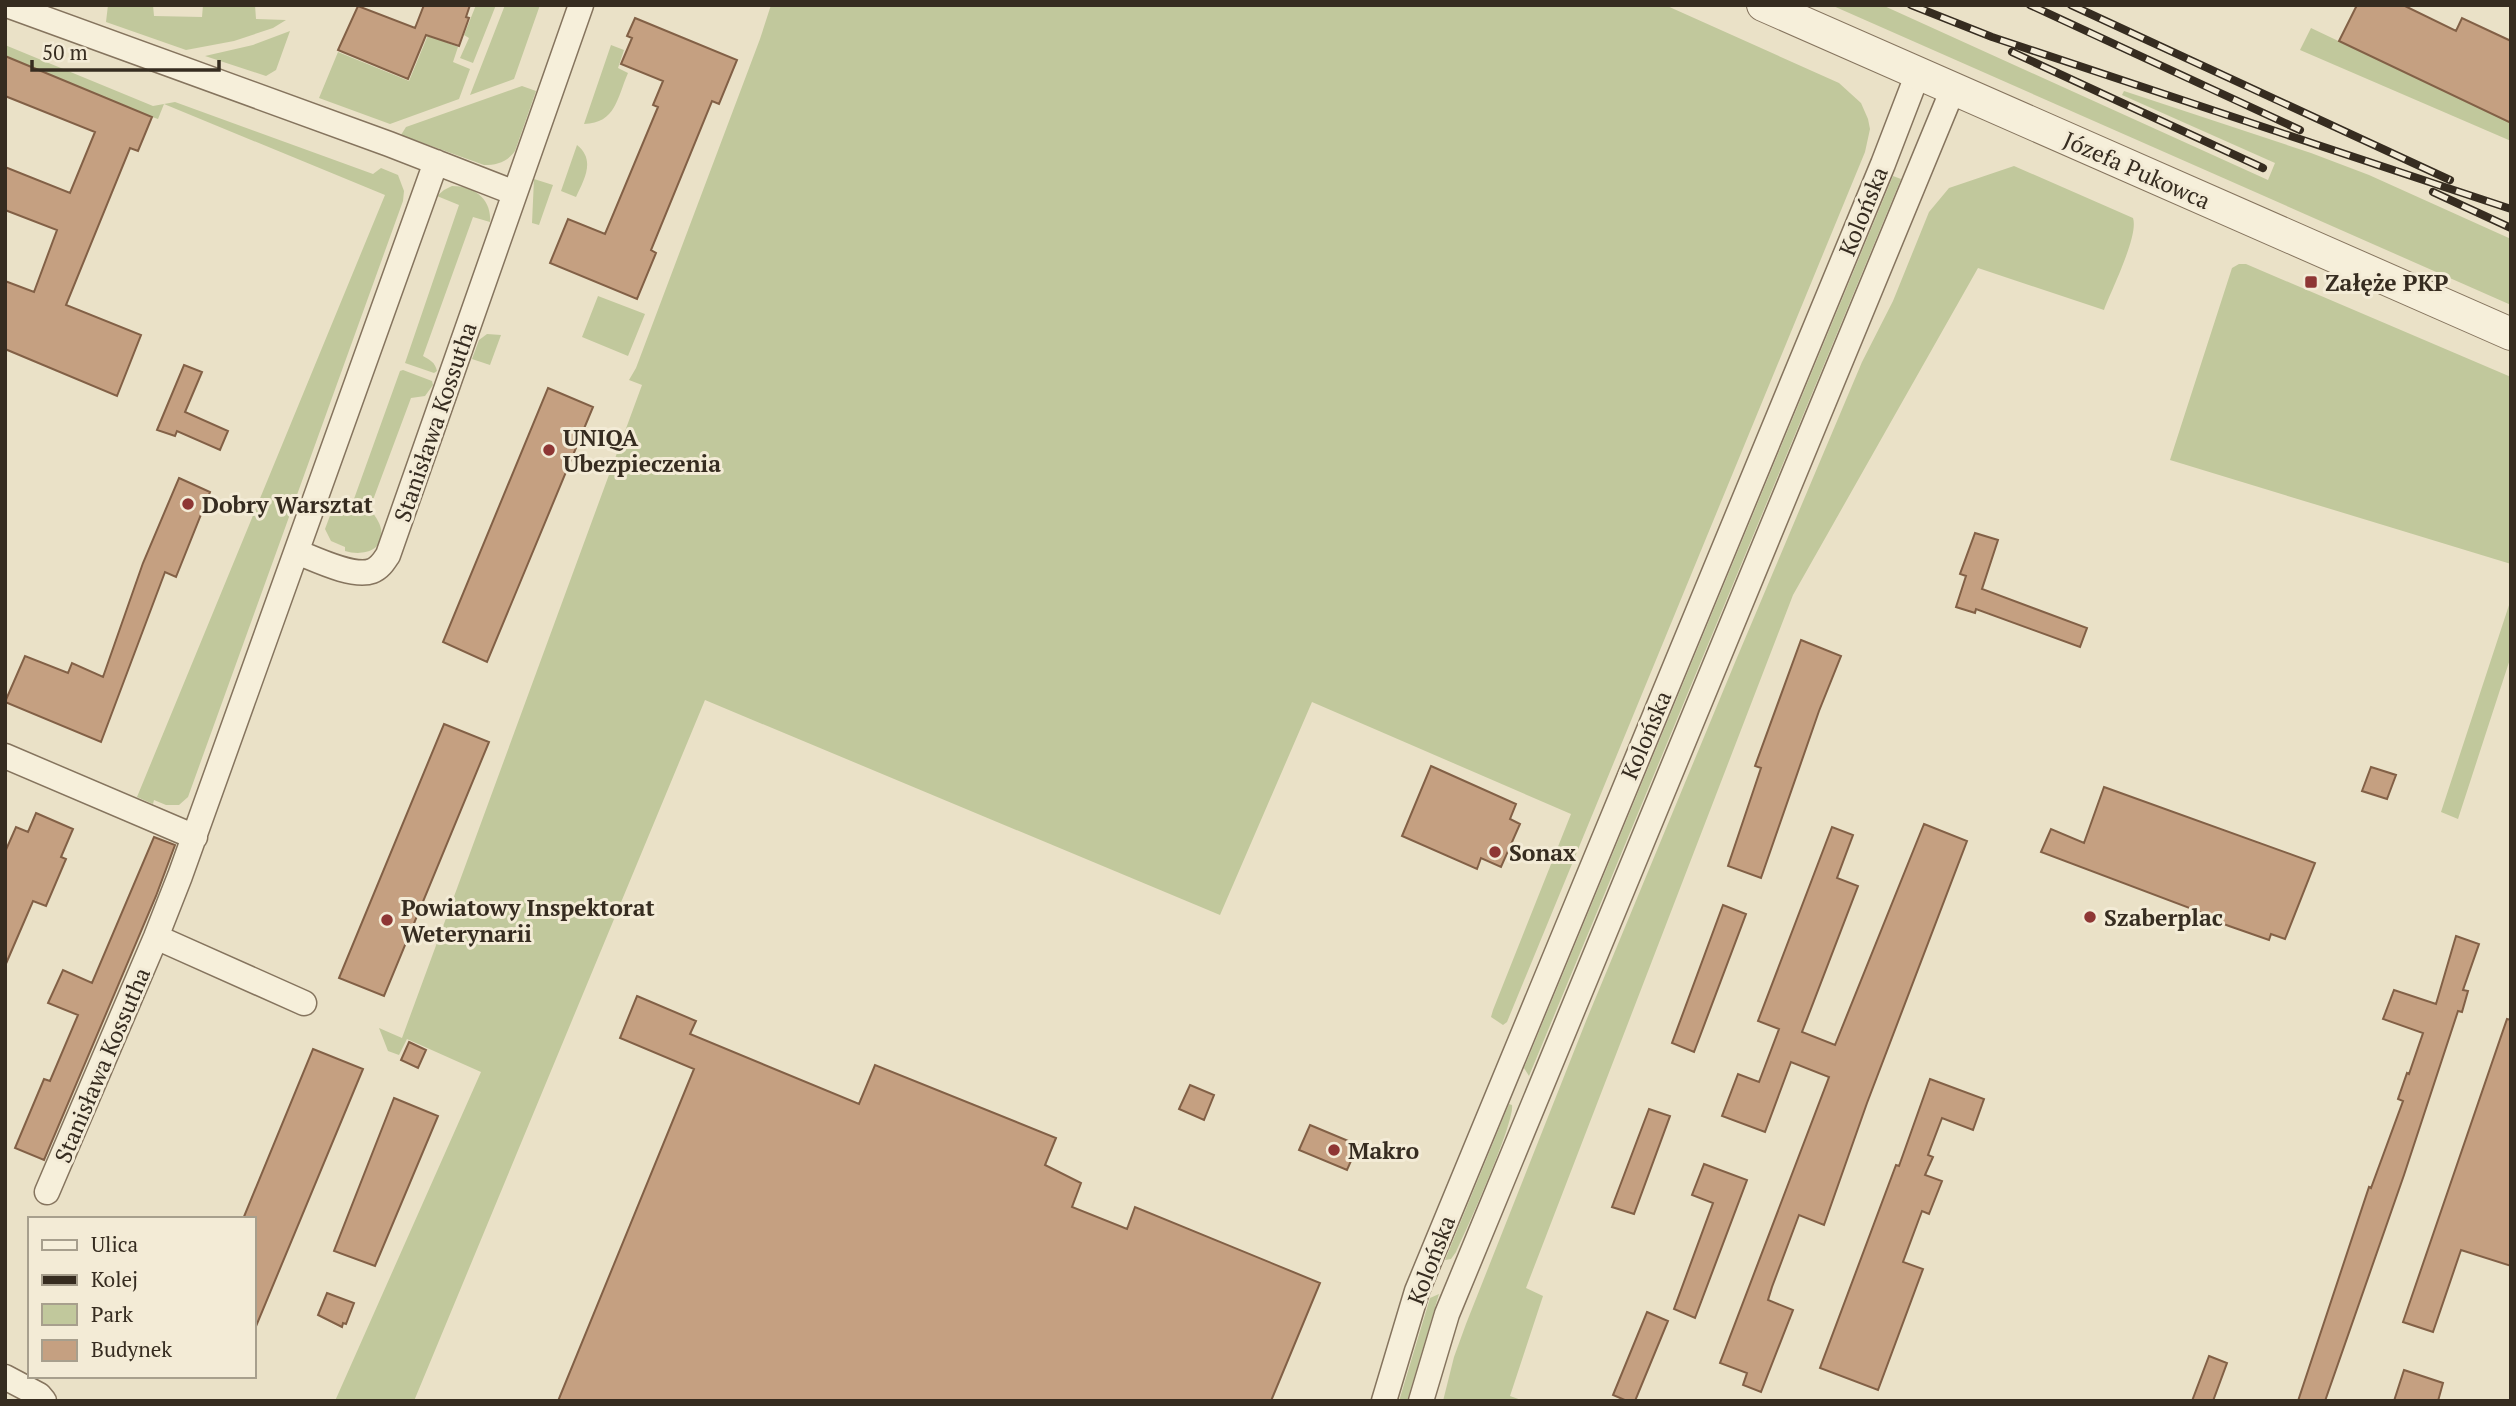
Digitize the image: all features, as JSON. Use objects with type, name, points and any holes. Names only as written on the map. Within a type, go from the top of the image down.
[{"type":"street","points":[[7,5],[515,193]]},
{"type":"street","name":"Stanisława Kossutha","points":[[296,552],[363,573],[380,567],[388,555],[580,5]]},
{"type":"street","name":"Józefa Pukowca","points":[[1763,5],[2511,334]]},
{"type":"street","name":"Kolońska","points":[[1384,1401],[1417,1291],[1883,164],[1918,73]]},
{"type":"street","name":"Kolońska","points":[[1421,1401],[1447,1314],[1466,1267],[1953,89]]},
{"type":"street","name":"Stanisława Kossutha","points":[[47,1192],[156,937],[195,837],[436,162]]},
{"type":"street","points":[[5,756],[195,837]]},
{"type":"street","name":"Stanisława Kossutha","points":[[156,937],[304,1003]]},
{"type":"street","points":[[5,1377],[44,1401]]},
{"type":"green space","points":[[108,5],[153,5],[154,16],[202,17],[203,5],[255,5],[256,19],[286,20],[273,28],[234,41],[186,50],[106,22]]},
{"type":"green space","points":[[476,5],[496,5],[473,63],[460,58],[469,38],[464,35]]},
{"type":"green space","points":[[505,5],[540,5],[514,79],[470,95]]},
{"type":"green space","points":[[771,5],[1665,5],[1839,83],[1861,103],[1870,129],[1865,152],[1507,1022],[1503,1025],[1491,1017],[1493,1010],[1571,814],[1312,702],[1220,915],[705,700],[414,1401],[335,1401],[481,1072],[407,1039],[399,1055],[388,1051],[379,1028],[402,1038],[642,385],[629,380],[636,368]]},
{"type":"green space","points":[[1831,5],[1882,5],[2268,180],[2275,163],[2122,95],[2124,91],[2369,175],[2511,239],[2511,305]]},
{"type":"green space","points":[[2311,28],[2511,123],[2511,141],[2300,50]]},
{"type":"green space","points":[[290,31],[276,70],[266,76],[205,56],[253,45]]},
{"type":"green space","points":[[428,35],[458,47],[453,62],[470,69],[459,99],[390,124],[319,98],[338,52],[409,81]]},
{"type":"green space","points":[[5,45],[153,106],[164,104],[158,119],[5,56]]},
{"type":"green space","points":[[611,45],[624,50],[618,68],[628,73],[618,100],[609,114],[595,123],[584,124]]},
{"type":"green space","points":[[522,86],[536,91],[515,151],[501,162],[484,165],[401,135],[406,127]]},
{"type":"green space","points":[[175,102],[373,174],[381,168],[398,175],[404,191],[403,201],[188,797],[179,805],[166,805],[154,800],[153,804],[137,797],[385,195],[164,104]]},
{"type":"green space","points":[[577,145],[586,157],[587,170],[576,197],[561,191]]},
{"type":"green space","points":[[2014,166],[2133,218],[2134,226],[2128,250],[2104,310],[1978,268],[1793,595],[1526,1288],[1543,1296],[1510,1396],[1524,1401],[1443,1401],[1466,1324],[1586,1021],[1862,362],[1893,301],[1929,212],[1949,188]]},
{"type":"green space","points":[[1893,176],[1901,179],[1529,1076],[1524,1068]]},
{"type":"green space","points":[[534,179],[553,185],[539,225],[532,223]]},
{"type":"green space","points":[[452,186],[467,188],[480,195],[488,207],[490,222],[473,217],[423,356],[435,365],[437,371],[434,373],[405,363],[459,205],[437,196]]},
{"type":"green space","points":[[2246,264],[2511,377],[2511,564],[2170,460],[2232,268]]},
{"type":"green space","points":[[598,296],[645,314],[628,356],[582,337]]},
{"type":"green space","points":[[487,334],[501,335],[490,365],[472,359],[479,340]]},
{"type":"green space","points":[[400,371],[432,381],[433,385],[425,396],[411,398],[370,508],[380,526],[379,543],[364,552],[345,551],[345,547],[331,541],[325,529],[334,505],[350,510]]},
{"type":"green space","points":[[2511,599],[2511,656],[2458,819],[2441,812]]},
{"type":"green space","points":[[1509,1104],[1512,1105],[1511,1115],[1489,1176],[1456,1252],[1451,1259],[1445,1260]]},
{"type":"green space","points":[[1439,1294],[1407,1401],[1399,1401],[1430,1298]]},
{"type":"building","points":[[424,5],[470,5],[466,17],[469,18],[459,46],[426,35],[408,79],[338,50],[358,6],[415,28]]},
{"type":"building","points":[[2357,5],[2403,5],[2456,31],[2462,18],[2511,41],[2511,123],[2339,41]]},
{"type":"building","points":[[635,18],[737,60],[719,104],[712,101],[651,250],[656,253],[637,299],[550,263],[568,219],[605,234],[658,107],[653,105],[663,81],[621,64],[632,38],[627,36]]},
{"type":"building","points":[[5,56],[152,117],[138,151],[130,148],[66,305],[141,335],[117,396],[5,349],[5,281],[34,292],[57,230],[5,210],[5,167],[70,193],[95,132],[5,96]]},
{"type":"building","points":[[184,365],[202,372],[185,412],[228,431],[220,450],[177,431],[175,436],[157,430]]},
{"type":"building","points":[[548,388],[593,407],[487,662],[443,642]]},
{"type":"building","points":[[179,478],[210,492],[176,577],[165,572],[101,742],[5,702],[25,656],[68,673],[72,663],[103,677],[143,563]]},
{"type":"building","points":[[1975,533],[1998,540],[1982,589],[2087,628],[2080,647],[1976,609],[1975,613],[1956,607],[1966,576],[1960,574]]},
{"type":"building","points":[[1801,640],[1841,656],[1761,878],[1728,866],[1761,768],[1755,766]]},
{"type":"building","points":[[444,724],[489,742],[384,996],[339,978]]},
{"type":"building","points":[[1431,766],[1516,804],[1510,819],[1520,824],[1501,867],[1481,858],[1477,869],[1402,836]]},
{"type":"building","points":[[2371,767],[2396,775],[2387,799],[2362,791]]},
{"type":"building","points":[[2104,787],[2315,863],[2285,939],[2271,934],[2269,940],[2229,926],[2202,916],[2203,913],[2041,852],[2051,829],[2084,843]]},
{"type":"building","points":[[36,813],[73,829],[61,857],[66,859],[46,906],[33,901],[5,966],[5,852],[16,827],[28,832]]},
{"type":"building","points":[[1924,824],[1967,841],[1867,1103],[1824,1225],[1799,1215],[1772,1287],[1768,1300],[1793,1310],[1761,1392],[1743,1385],[1747,1373],[1720,1363],[1829,1077],[1791,1062],[1765,1132],[1722,1116],[1738,1074],[1759,1082],[1779,1029],[1758,1021],[1832,827],[1853,835],[1837,878],[1858,886],[1802,1032],[1835,1045]]},
{"type":"building","points":[[154,837],[175,845],[44,1160],[15,1148],[44,1079],[50,1081],[78,1015],[48,1003],[63,970],[92,983]]},
{"type":"building","points":[[1723,905],[1746,914],[1694,1052],[1672,1043]]},
{"type":"building","points":[[2456,936],[2479,944],[2463,990],[2468,991],[2462,1012],[2458,1011],[2325,1401],[2298,1401],[2369,1187],[2371,1188],[2403,1101],[2398,1099],[2423,1033],[2383,1019],[2394,990],[2436,1004]]},
{"type":"building","points":[[637,996],[696,1021],[690,1034],[859,1104],[875,1065],[1056,1138],[1045,1165],[1081,1183],[1072,1207],[1127,1229],[1135,1207],[1320,1283],[1271,1401],[558,1401],[694,1069],[620,1038]]},
{"type":"building","points":[[2507,1019],[2511,1020],[2511,1266],[2461,1250],[2433,1332],[2403,1322]]},
{"type":"building","points":[[409,1042],[426,1050],[418,1068],[401,1060]]},
{"type":"building","points":[[313,1049],[363,1069],[256,1326],[256,1217],[244,1217]]},
{"type":"building","points":[[1930,1079],[1984,1099],[1973,1130],[1942,1118],[1928,1155],[1933,1157],[1925,1175],[1942,1181],[1929,1214],[1922,1211],[1903,1262],[1923,1269],[1878,1390],[1820,1368]]},
{"type":"building","points":[[1190,1085],[1214,1095],[1204,1120],[1179,1109]]},
{"type":"building","points":[[394,1098],[438,1116],[375,1266],[334,1251]]},
{"type":"building","points":[[1649,1109],[1670,1116],[1634,1214],[1612,1207]]},
{"type":"building","points":[[1310,1125],[1358,1145],[1347,1170],[1299,1150]]},
{"type":"building","points":[[1704,1164],[1747,1180],[1695,1318],[1674,1309],[1713,1203],[1692,1195]]},
{"type":"building","points":[[327,1293],[354,1303],[346,1324],[343,1323],[342,1327],[318,1315]]},
{"type":"building","points":[[1647,1312],[1668,1321],[1635,1401],[1627,1401],[1613,1395]]},
{"type":"building","points":[[2209,1356],[2227,1363],[2213,1401],[2192,1401]]},
{"type":"building","points":[[2404,1370],[2443,1383],[2438,1401],[2394,1401]]},
{"type":"railway","points":[[1911,5],[1992,37],[2511,209]]},
{"type":"railway","points":[[2030,5],[2300,130]]},
{"type":"railway","points":[[2071,5],[2450,180]]},
{"type":"railway","points":[[2012,52],[2263,168]]},
{"type":"railway","points":[[2433,192],[2511,228]]},
{"type":"place","name":"Załęże PKP","points":[[2311,282]]},
{"type":"place","name":"UNIQA Ubezpieczenia","points":[[549,450]]},
{"type":"place","name":"Dobry Warsztat","points":[[188,504]]},
{"type":"place","name":"Sonax","points":[[1495,852]]},
{"type":"place","name":"Szaberplac","points":[[2090,917]]},
{"type":"place","name":"Powiatowy Inspektorat Weterynarii","points":[[387,920]]},
{"type":"place","name":"Makro","points":[[1334,1150]]}]
